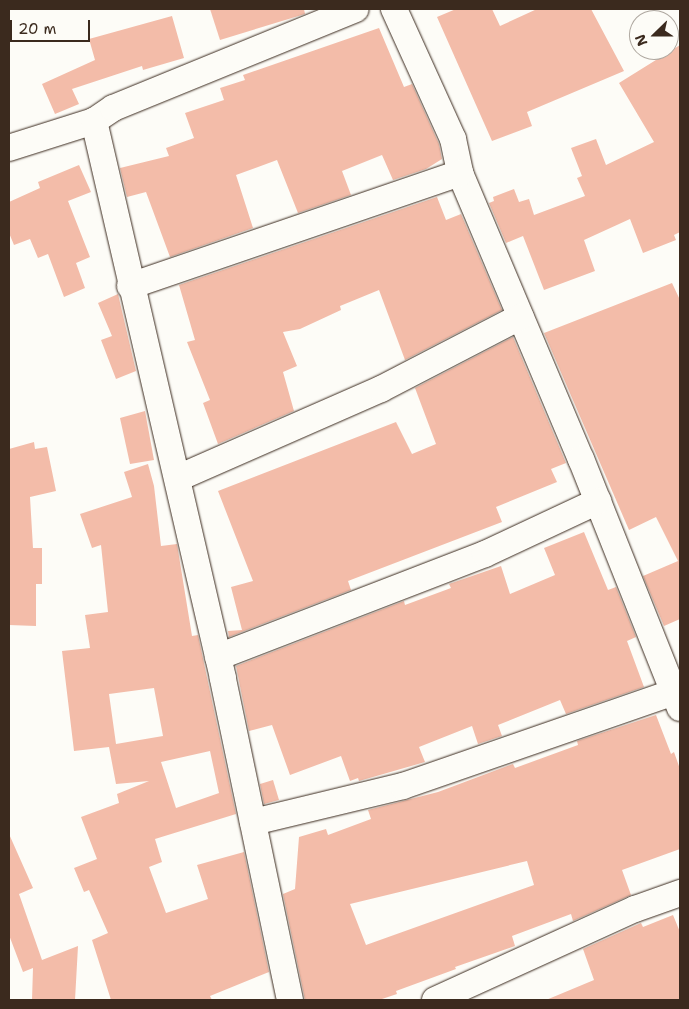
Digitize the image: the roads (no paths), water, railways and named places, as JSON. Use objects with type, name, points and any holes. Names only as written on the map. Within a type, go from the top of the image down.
[{"type":"street","points":[[9,148],[94,122],[113,108],[356,9]]},
{"type":"street","points":[[253,822],[403,786],[677,700],[598,501],[460,173],[453,139],[394,9]]},
{"type":"street","points":[[94,122],[130,286],[178,478],[218,657],[290,1000]]},
{"type":"street","points":[[130,286],[460,173]]},
{"type":"street","points":[[178,478],[381,388],[520,317]]},
{"type":"street","points":[[218,657],[485,554],[598,501]]},
{"type":"street","points":[[435,1000],[635,909],[680,894]]}]
